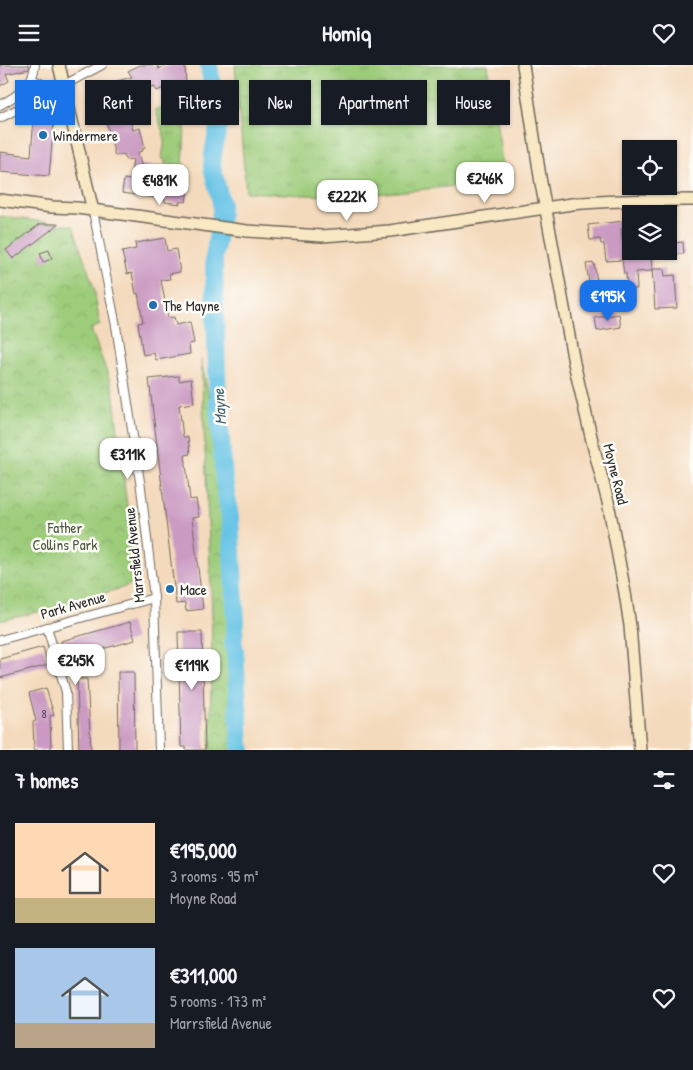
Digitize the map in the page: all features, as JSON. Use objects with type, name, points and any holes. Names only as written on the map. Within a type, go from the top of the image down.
[{"type":"main road","points":[[59,65],[63,80]]},
{"type":"main road","name":"Moyne Road","points":[[523,65],[541,183],[574,363],[608,502],[623,583],[630,625],[640,750]]},
{"type":"main road","points":[[73,125],[92,211]]},
{"type":"main road","points":[[0,200],[29,205],[77,208],[247,231],[322,236],[390,231],[574,204],[628,200],[693,200]]},
{"type":"street","points":[[0,105],[21,93],[32,79],[36,65]]},
{"type":"street","points":[[74,80],[102,65]]},
{"type":"street","points":[[0,118],[15,110]]},
{"type":"street","name":"Marrsfield Avenue","points":[[92,211],[115,318],[141,488],[154,598],[160,750]]},
{"type":"street","name":"Park Avenue","points":[[0,640],[154,598]]},
{"type":"street","points":[[47,627],[66,692],[68,750]]},
{"type":"green space","points":[[235,65],[488,65],[490,80],[437,80],[437,125],[497,125],[505,181],[347,197],[246,192],[239,111],[239,80],[236,80]]},
{"type":"green space","points":[[161,108],[161,125],[185,125],[183,166],[165,164],[165,160],[162,159],[165,139],[155,109]]},
{"type":"green space","name":"Father Collins Park","points":[[0,216],[73,226],[94,288],[100,325],[91,329],[113,389],[136,582],[122,588],[42,611],[0,621]]},
{"type":"green space","points":[[201,360],[212,411],[234,601],[240,750],[210,750],[212,614]]},
{"type":"building","points":[[0,65],[29,65],[29,69],[6,74],[9,81],[0,86]]},
{"type":"building","points":[[140,65],[157,65],[159,69],[166,65],[185,65],[186,80],[161,80],[161,89],[157,91],[154,86],[151,87],[151,80],[121,80],[132,77],[128,71]]},
{"type":"building","name":"Windermere","points":[[33,125],[54,125],[49,176],[0,172],[0,152],[31,156]]},
{"type":"building","points":[[107,125],[132,125],[133,130],[140,128],[145,148],[142,149],[143,151],[138,152],[141,165],[167,169],[167,173],[190,177],[186,202],[180,201],[180,204],[165,202],[165,199],[122,193],[124,179],[130,180],[133,159],[126,160],[124,154],[115,156]]},
{"type":"building","points":[[622,221],[622,260],[606,261],[604,244],[601,244],[600,239],[590,240],[588,225]]},
{"type":"building","points":[[40,224],[59,224],[13,259],[6,250]]},
{"type":"building","name":"The Mayne","points":[[165,238],[167,251],[176,249],[180,272],[169,274],[170,279],[161,280],[168,318],[174,317],[176,325],[190,322],[194,343],[189,344],[190,354],[156,360],[154,353],[143,355],[138,323],[143,322],[138,293],[136,294],[132,273],[127,274],[122,252],[136,249],[135,243]]},
{"type":"building","points":[[683,242],[684,254],[677,254],[677,243]]},
{"type":"building","points":[[49,250],[52,259],[43,262],[40,253]]},
{"type":"building","points":[[622,260],[651,260],[652,271],[636,272],[637,289],[627,289],[626,273],[624,274]]},
{"type":"building","points":[[594,263],[597,281],[589,282],[586,264]]},
{"type":"building","points":[[652,269],[664,269],[665,276],[675,275],[677,308],[655,309]]},
{"type":"building","points":[[619,314],[621,327],[597,331],[595,318]]},
{"type":"building","points":[[179,376],[179,381],[191,379],[194,403],[179,405],[183,437],[188,437],[190,454],[185,455],[190,500],[196,499],[199,517],[192,518],[203,609],[186,611],[185,603],[176,604],[149,379]]},
{"type":"building","points":[[130,622],[135,640],[66,659],[61,641]]},
{"type":"building","points":[[178,632],[202,632],[205,750],[186,750],[186,747],[181,747]]},
{"type":"building","points":[[43,647],[48,665],[0,678],[0,659]]},
{"type":"building","points":[[118,672],[134,672],[135,750],[119,750]]},
{"type":"building","points":[[77,679],[87,679],[91,750],[79,750]]},
{"type":"building","points":[[46,688],[54,715],[50,716],[51,750],[34,750],[33,722],[36,721],[29,693]]},
{"type":"waterway","name":"Mayne","points":[[209,65],[218,128],[212,167],[221,202],[214,259],[218,402],[224,480],[230,518],[236,621],[233,642],[240,746],[242,750]]},
{"type":"place","name":"Windermere","points":[[43,135]]},
{"type":"place","name":"The Mayne","points":[[153,305]]},
{"type":"place","name":"Mace","points":[[170,589]]}]
